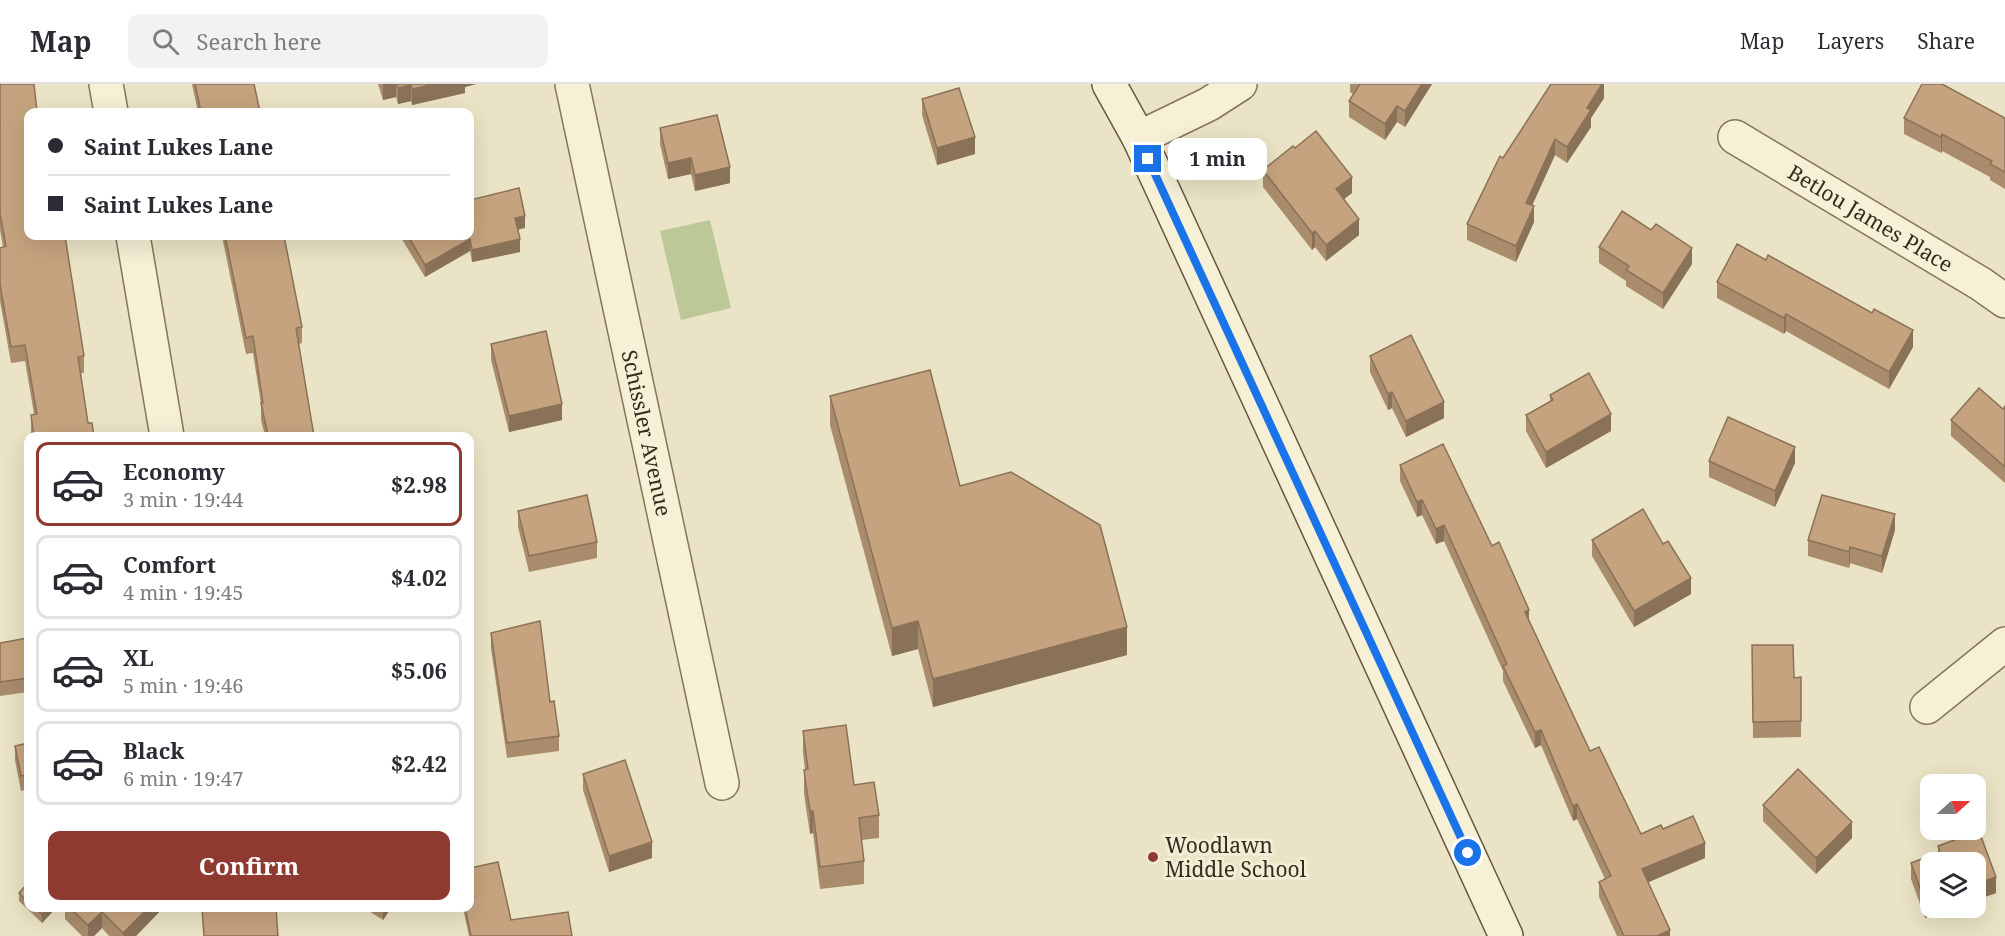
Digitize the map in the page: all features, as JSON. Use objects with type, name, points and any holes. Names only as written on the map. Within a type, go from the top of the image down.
[{"type":"street","points":[[106,84],[110,108]]},
{"type":"street","name":"Schissler Avenue","points":[[572,84],[722,783]]},
{"type":"street","points":[[1109,84],[1139,138],[1506,936]]},
{"type":"street","points":[[1139,138],[1209,104],[1240,84]]},
{"type":"street","name":"Betlou James Place","points":[[1735,137],[1981,284],[2005,301]]},
{"type":"street","points":[[134,240],[166,432]]},
{"type":"street","points":[[1927,707],[2005,644]]},
{"type":"green space","points":[[710,220],[731,308],[681,320],[660,231]]},
{"type":"building","points":[[0,84],[34,84],[37,108],[24,108],[24,240],[66,240],[84,356],[78,357],[88,423],[92,423],[93,432],[33,432],[31,415],[37,414],[25,345],[11,347],[0,285],[0,248],[6,246],[0,214]]},
{"type":"building","points":[[195,84],[254,84],[259,108],[200,108]]},
{"type":"building","points":[[397,84],[434,84],[412,89],[411,85],[398,88]]},
{"type":"building","points":[[1360,84],[1422,84],[1405,111],[1397,106],[1385,124],[1349,101]]},
{"type":"building","points":[[1551,84],[1602,84],[1587,108],[1591,110],[1567,147],[1555,139],[1526,203],[1534,206],[1516,246],[1467,224],[1500,156],[1503,158]]},
{"type":"building","points":[[1922,84],[1942,84],[2005,118],[2005,172],[1990,164],[1992,161],[1942,134],[1941,137],[1904,118]]},
{"type":"building","points":[[959,88],[975,137],[937,148],[922,99]]},
{"type":"building","points":[[717,115],[730,167],[695,175],[691,158],[668,163],[660,128]]},
{"type":"building","points":[[1316,131],[1352,177],[1336,189],[1359,219],[1326,245],[1315,231],[1312,233],[1263,170]]},
{"type":"building","points":[[519,188],[525,216],[515,218],[520,239],[472,250],[470,240],[474,240],[474,199]]},
{"type":"building","points":[[1622,211],[1651,230],[1656,224],[1692,248],[1663,293],[1626,270],[1629,266],[1599,247]]},
{"type":"building","points":[[226,240],[285,240],[302,327],[296,328],[313,432],[267,432],[261,403],[263,403],[253,336],[246,338]]},
{"type":"building","points":[[410,240],[468,240],[425,265]]},
{"type":"building","points":[[1737,244],[1766,260],[1768,255],[1872,313],[1874,309],[1913,330],[1889,372],[1786,314],[1784,318],[1717,282]]},
{"type":"building","points":[[546,331],[562,404],[509,416],[491,344]]},
{"type":"building","points":[[1411,335],[1444,402],[1406,421],[1392,392],[1388,394],[1370,356]]},
{"type":"building","points":[[930,370],[960,486],[1011,472],[1100,525],[1127,627],[933,679],[918,621],[892,628],[830,396]]},
{"type":"building","points":[[1589,373],[1611,414],[1546,452],[1526,415],[1553,400],[1550,395]]},
{"type":"building","points":[[1979,388],[2003,409],[2005,406],[2005,467],[1951,420]]},
{"type":"building","points":[[1728,417],[1795,447],[1775,491],[1709,461]]},
{"type":"building","points":[[1443,444],[1492,546],[1499,542],[1529,610],[1525,612],[1590,751],[1599,747],[1641,834],[1661,825],[1663,829],[1693,816],[1705,843],[1642,869],[1670,930],[1657,936],[1624,936],[1599,882],[1611,876],[1577,804],[1573,806],[1541,730],[1535,732],[1503,666],[1507,664],[1444,525],[1436,529],[1422,500],[1417,502],[1400,465]]},
{"type":"building","points":[[587,495],[597,542],[529,556],[518,511]]},
{"type":"building","points":[[1822,495],[1895,514],[1882,556],[1850,547],[1849,552],[1808,540]]},
{"type":"building","points":[[1643,509],[1663,544],[1668,541],[1691,578],[1634,611],[1592,540]]},
{"type":"building","points":[[540,621],[550,702],[554,701],[559,736],[507,743],[491,633]]},
{"type":"building","points":[[24,639],[24,679],[0,682],[0,643]]},
{"type":"building","points":[[1752,645],[1793,645],[1794,678],[1801,677],[1801,721],[1753,722]]},
{"type":"building","points":[[846,725],[854,785],[874,782],[879,815],[859,818],[864,861],[820,867],[813,811],[810,811],[804,770],[808,769],[803,731]]},
{"type":"building","points":[[24,744],[24,776],[21,776],[15,746]]},
{"type":"building","points":[[625,760],[652,842],[609,856],[583,774]]},
{"type":"building","points":[[1798,769],[1852,822],[1816,858],[1763,805]]},
{"type":"building","points":[[1954,840],[1982,840],[1996,877],[1986,880],[1986,852],[1940,852],[1938,846]]},
{"type":"building","points":[[1920,860],[1920,888],[1911,863]]},
{"type":"building","points":[[498,862],[511,920],[568,912],[572,936],[471,936],[466,912],[474,912],[474,867]]},
{"type":"building","points":[[24,887],[24,898],[19,893]]},
{"type":"building","points":[[74,912],[102,912],[88,925]]},
{"type":"building","points":[[102,912],[144,912],[123,933]]},
{"type":"building","points":[[202,912],[276,912],[278,936],[204,936]]},
{"type":"place","name":"Woodlawn Middle School","points":[[1153,857]]},
{"type":"route","points":[[1148,159],[1468,853]]}]
